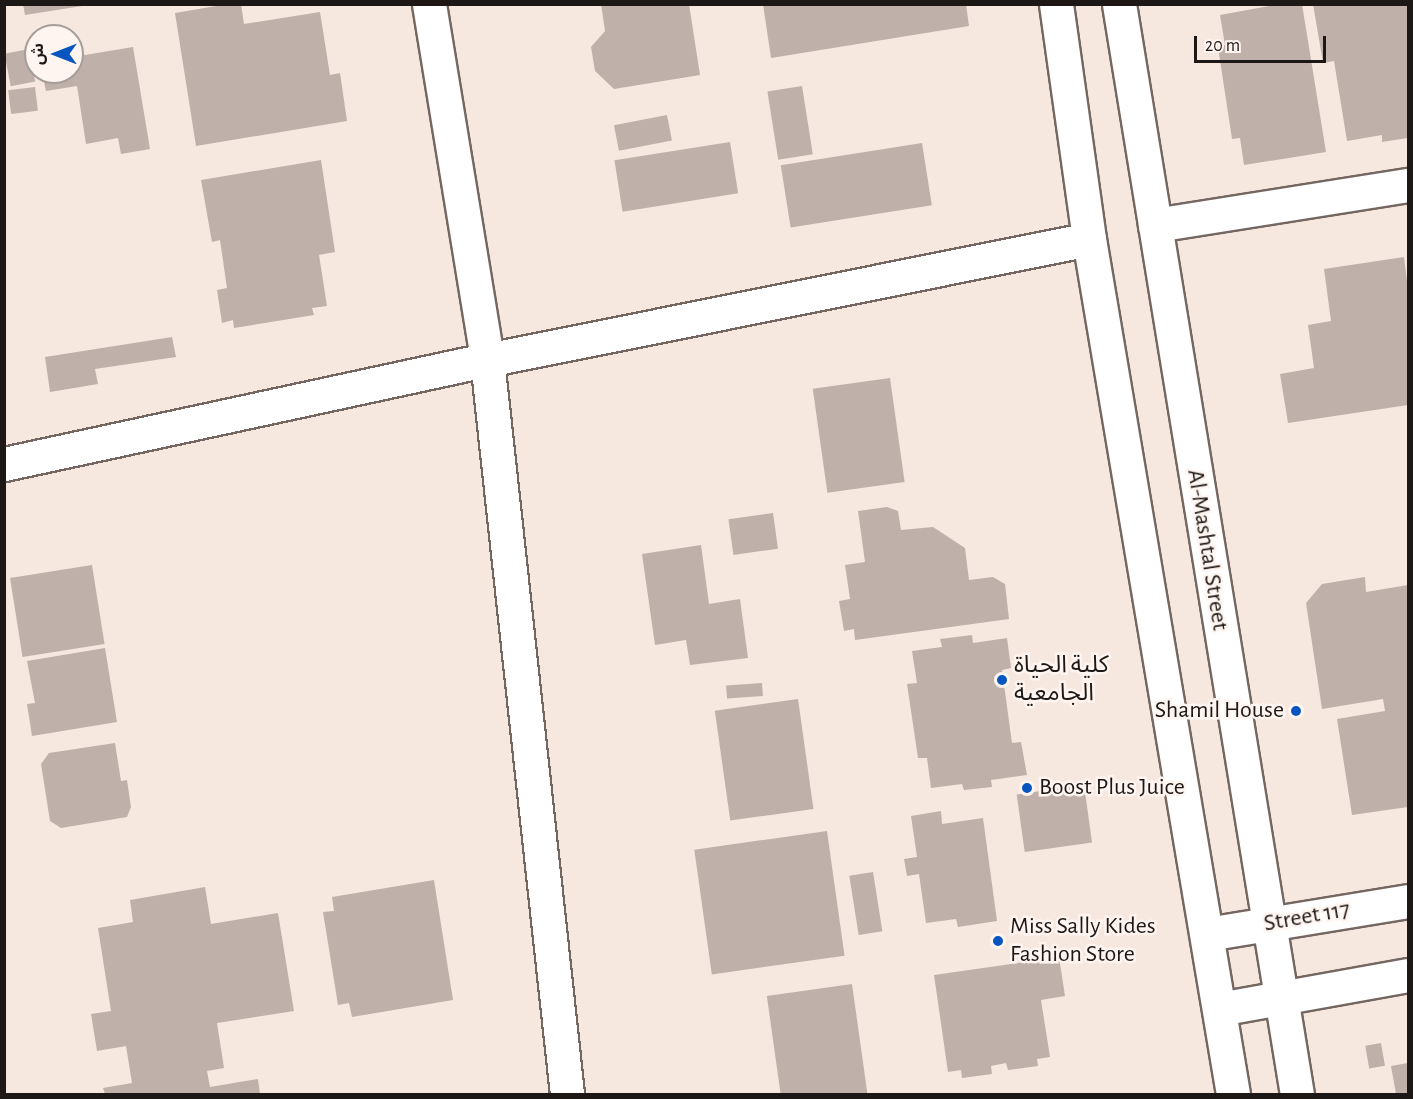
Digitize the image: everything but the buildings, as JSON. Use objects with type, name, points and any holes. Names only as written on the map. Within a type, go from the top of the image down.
[{"type":"street","points":[[429,4],[487,360],[567,1095]]},
{"type":"street","points":[[1056,4],[1089,239],[1233,1095]]},
{"type":"street","name":"Al-Mashtal Street","points":[[1119,4],[1297,1095]]},
{"type":"street","points":[[1155,225],[1408,185]]},
{"type":"street","points":[[4,464],[487,360],[1089,239]]},
{"type":"street","name":"Street 117","points":[[1207,934],[1408,901]]},
{"type":"street","points":[[1219,1010],[1408,975]]},
{"type":"place","name":"كلية الحياة الجامعية","points":[[1002,680]]},
{"type":"place","name":"Shamil House","points":[[1296,711]]},
{"type":"place","name":"Boost Plus Juice","points":[[1027,788]]},
{"type":"place","name":"Miss Sally Kides Fashion Store","points":[[998,941]]}]
